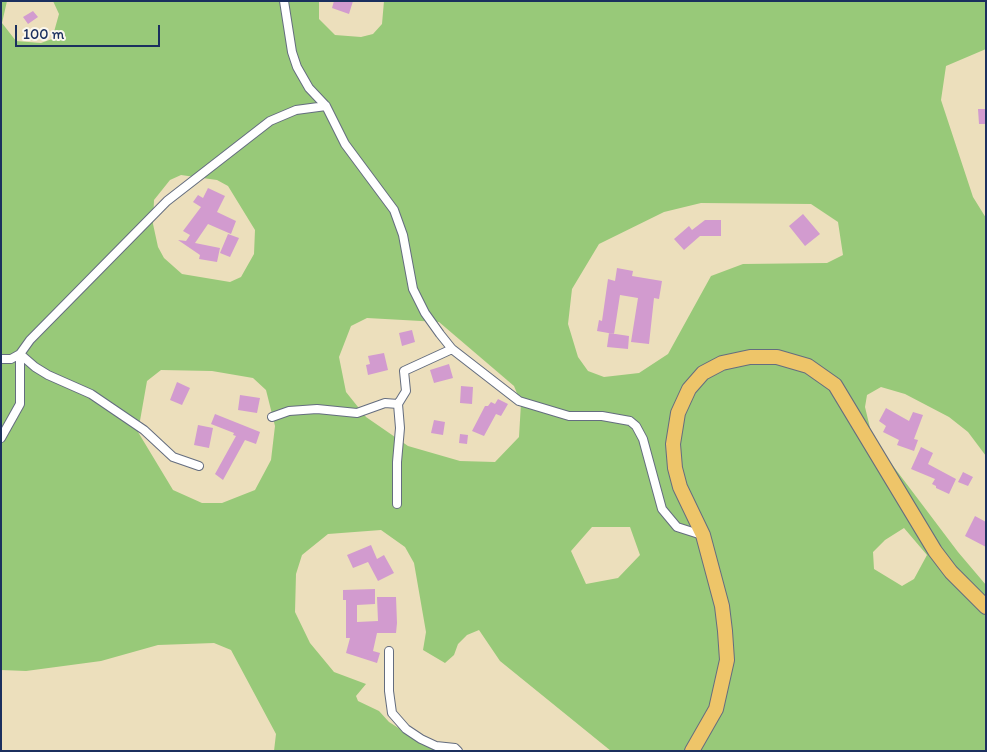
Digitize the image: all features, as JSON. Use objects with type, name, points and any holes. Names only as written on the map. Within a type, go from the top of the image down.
[{"type":"highway","points":[[692,751],[716,709],[727,660],[722,606],[703,535],[680,487],[675,468],[673,444],[678,412],[689,389],[703,373],[722,363],[750,357],[777,357],[808,366],[835,385],[935,551],[952,572],[986,606]]},
{"type":"street","points":[[284,1],[294,58],[309,88],[326,106],[345,144],[394,210],[403,235],[413,289],[425,313],[452,349],[519,400],[569,416],[602,416],[630,421],[636,426],[643,439],[662,510],[678,527],[703,535]]},
{"type":"street","points":[[1,359],[11,360],[20,354],[30,340],[167,201],[270,121],[296,110],[326,106]]},
{"type":"street","points":[[397,504],[397,462],[400,428],[398,404],[406,391],[404,371],[408,367],[452,349]]},
{"type":"street","points":[[1,438],[20,404],[20,354]]},
{"type":"street","points":[[20,354],[35,368],[91,394],[144,430],[173,457],[200,466]]},
{"type":"street","points":[[272,417],[289,411],[317,409],[357,413],[385,403],[398,404]]},
{"type":"street","points":[[389,651],[389,691],[392,712],[406,729],[421,739],[436,746],[455,748],[458,751]]},
{"type":"green space","points":[[1,1],[7,1],[2,23],[16,41],[41,43],[52,39],[59,14],[53,1],[319,1],[319,19],[335,35],[361,37],[373,34],[382,24],[384,1],[986,1],[986,49],[946,66],[941,100],[973,197],[986,218],[986,456],[968,432],[949,417],[905,394],[881,387],[867,395],[865,407],[871,432],[884,454],[958,552],[986,585],[986,751],[611,751],[500,661],[479,630],[467,635],[458,644],[454,655],[445,663],[423,650],[426,632],[414,563],[405,547],[381,530],[328,534],[302,555],[296,574],[295,612],[310,643],[334,672],[366,684],[356,696],[358,701],[379,711],[389,722],[411,736],[452,751],[274,751],[276,734],[231,650],[214,643],[158,645],[101,661],[26,671],[1,670]],"holes":[[[181,175],[217,180],[228,186],[255,230],[254,254],[241,277],[230,282],[182,274],[164,258],[158,247],[153,224],[154,200],[170,180]],[[701,203],[811,204],[838,222],[843,255],[827,263],[743,264],[711,276],[668,354],[639,373],[604,377],[588,371],[578,357],[568,324],[572,289],[599,244],[664,212]],[[367,318],[439,322],[514,386],[521,403],[519,437],[495,462],[460,461],[408,446],[366,417],[346,392],[339,357],[351,326]],[[161,370],[212,371],[253,378],[266,390],[275,426],[271,460],[255,490],[222,503],[202,503],[173,490],[138,432],[147,381]],[[592,527],[630,527],[640,555],[618,578],[586,584],[571,551]],[[904,528],[927,555],[914,579],[902,586],[874,569],[873,552],[885,540]]]},
{"type":"building","points":[[334,1],[353,1],[349,14],[332,8]]},
{"type":"building","points":[[33,11],[38,17],[28,24],[23,17]]},
{"type":"building","points":[[978,109],[986,109],[986,124],[979,124]]},
{"type":"building","points":[[208,188],[225,196],[217,212],[236,221],[231,234],[208,224],[195,243],[220,248],[217,262],[199,259],[200,255],[178,240],[186,241],[190,235],[183,231],[201,207],[193,202],[198,195],[203,198]]},
{"type":"building","points":[[803,214],[820,234],[805,246],[789,226]]},
{"type":"building","points":[[705,220],[721,220],[721,236],[700,236],[684,250],[674,239],[689,226],[692,230]]},
{"type":"building","points":[[228,234],[239,238],[230,257],[220,253]]},
{"type":"building","points":[[617,268],[633,271],[632,276],[662,281],[659,299],[654,298],[649,344],[631,342],[638,298],[620,295],[614,334],[597,331],[599,320],[602,321],[608,279],[615,281]]},
{"type":"building","points":[[412,330],[415,342],[402,346],[399,333]]},
{"type":"building","points":[[609,333],[629,336],[628,349],[607,347]]},
{"type":"building","points":[[384,353],[388,370],[368,375],[366,365],[370,364],[368,356]]},
{"type":"building","points":[[449,364],[453,378],[434,383],[430,370]]},
{"type":"building","points":[[177,382],[190,388],[182,405],[170,400]]},
{"type":"building","points":[[461,386],[473,387],[472,404],[460,403]]},
{"type":"building","points":[[240,395],[260,398],[257,413],[238,410]]},
{"type":"building","points":[[498,399],[508,404],[501,416],[496,414],[484,436],[472,431],[485,406],[488,406],[491,402],[495,404]]},
{"type":"building","points":[[886,408],[909,421],[913,412],[923,415],[914,439],[918,440],[914,451],[897,445],[899,440],[883,432],[886,426],[879,421]]},
{"type":"building","points":[[215,414],[260,432],[256,444],[245,440],[223,480],[215,474],[236,436],[233,435],[234,433],[211,424]]},
{"type":"building","points":[[434,420],[445,422],[443,435],[431,433]]},
{"type":"building","points":[[198,425],[213,428],[209,448],[194,445]]},
{"type":"building","points":[[460,434],[468,435],[467,444],[459,443]]},
{"type":"building","points":[[921,447],[933,453],[928,464],[956,479],[949,494],[932,484],[935,479],[911,469]]},
{"type":"building","points":[[963,472],[973,477],[968,486],[958,482]]},
{"type":"building","points":[[975,516],[986,522],[986,547],[965,536]]},
{"type":"building","points":[[371,545],[377,559],[384,555],[394,573],[378,581],[368,562],[353,568],[347,555]]},
{"type":"building","points":[[375,589],[375,604],[357,605],[357,622],[378,621],[377,597],[396,597],[397,623],[396,633],[377,633],[373,651],[380,653],[377,663],[346,653],[350,638],[346,638],[346,600],[343,600],[343,590]]}]
